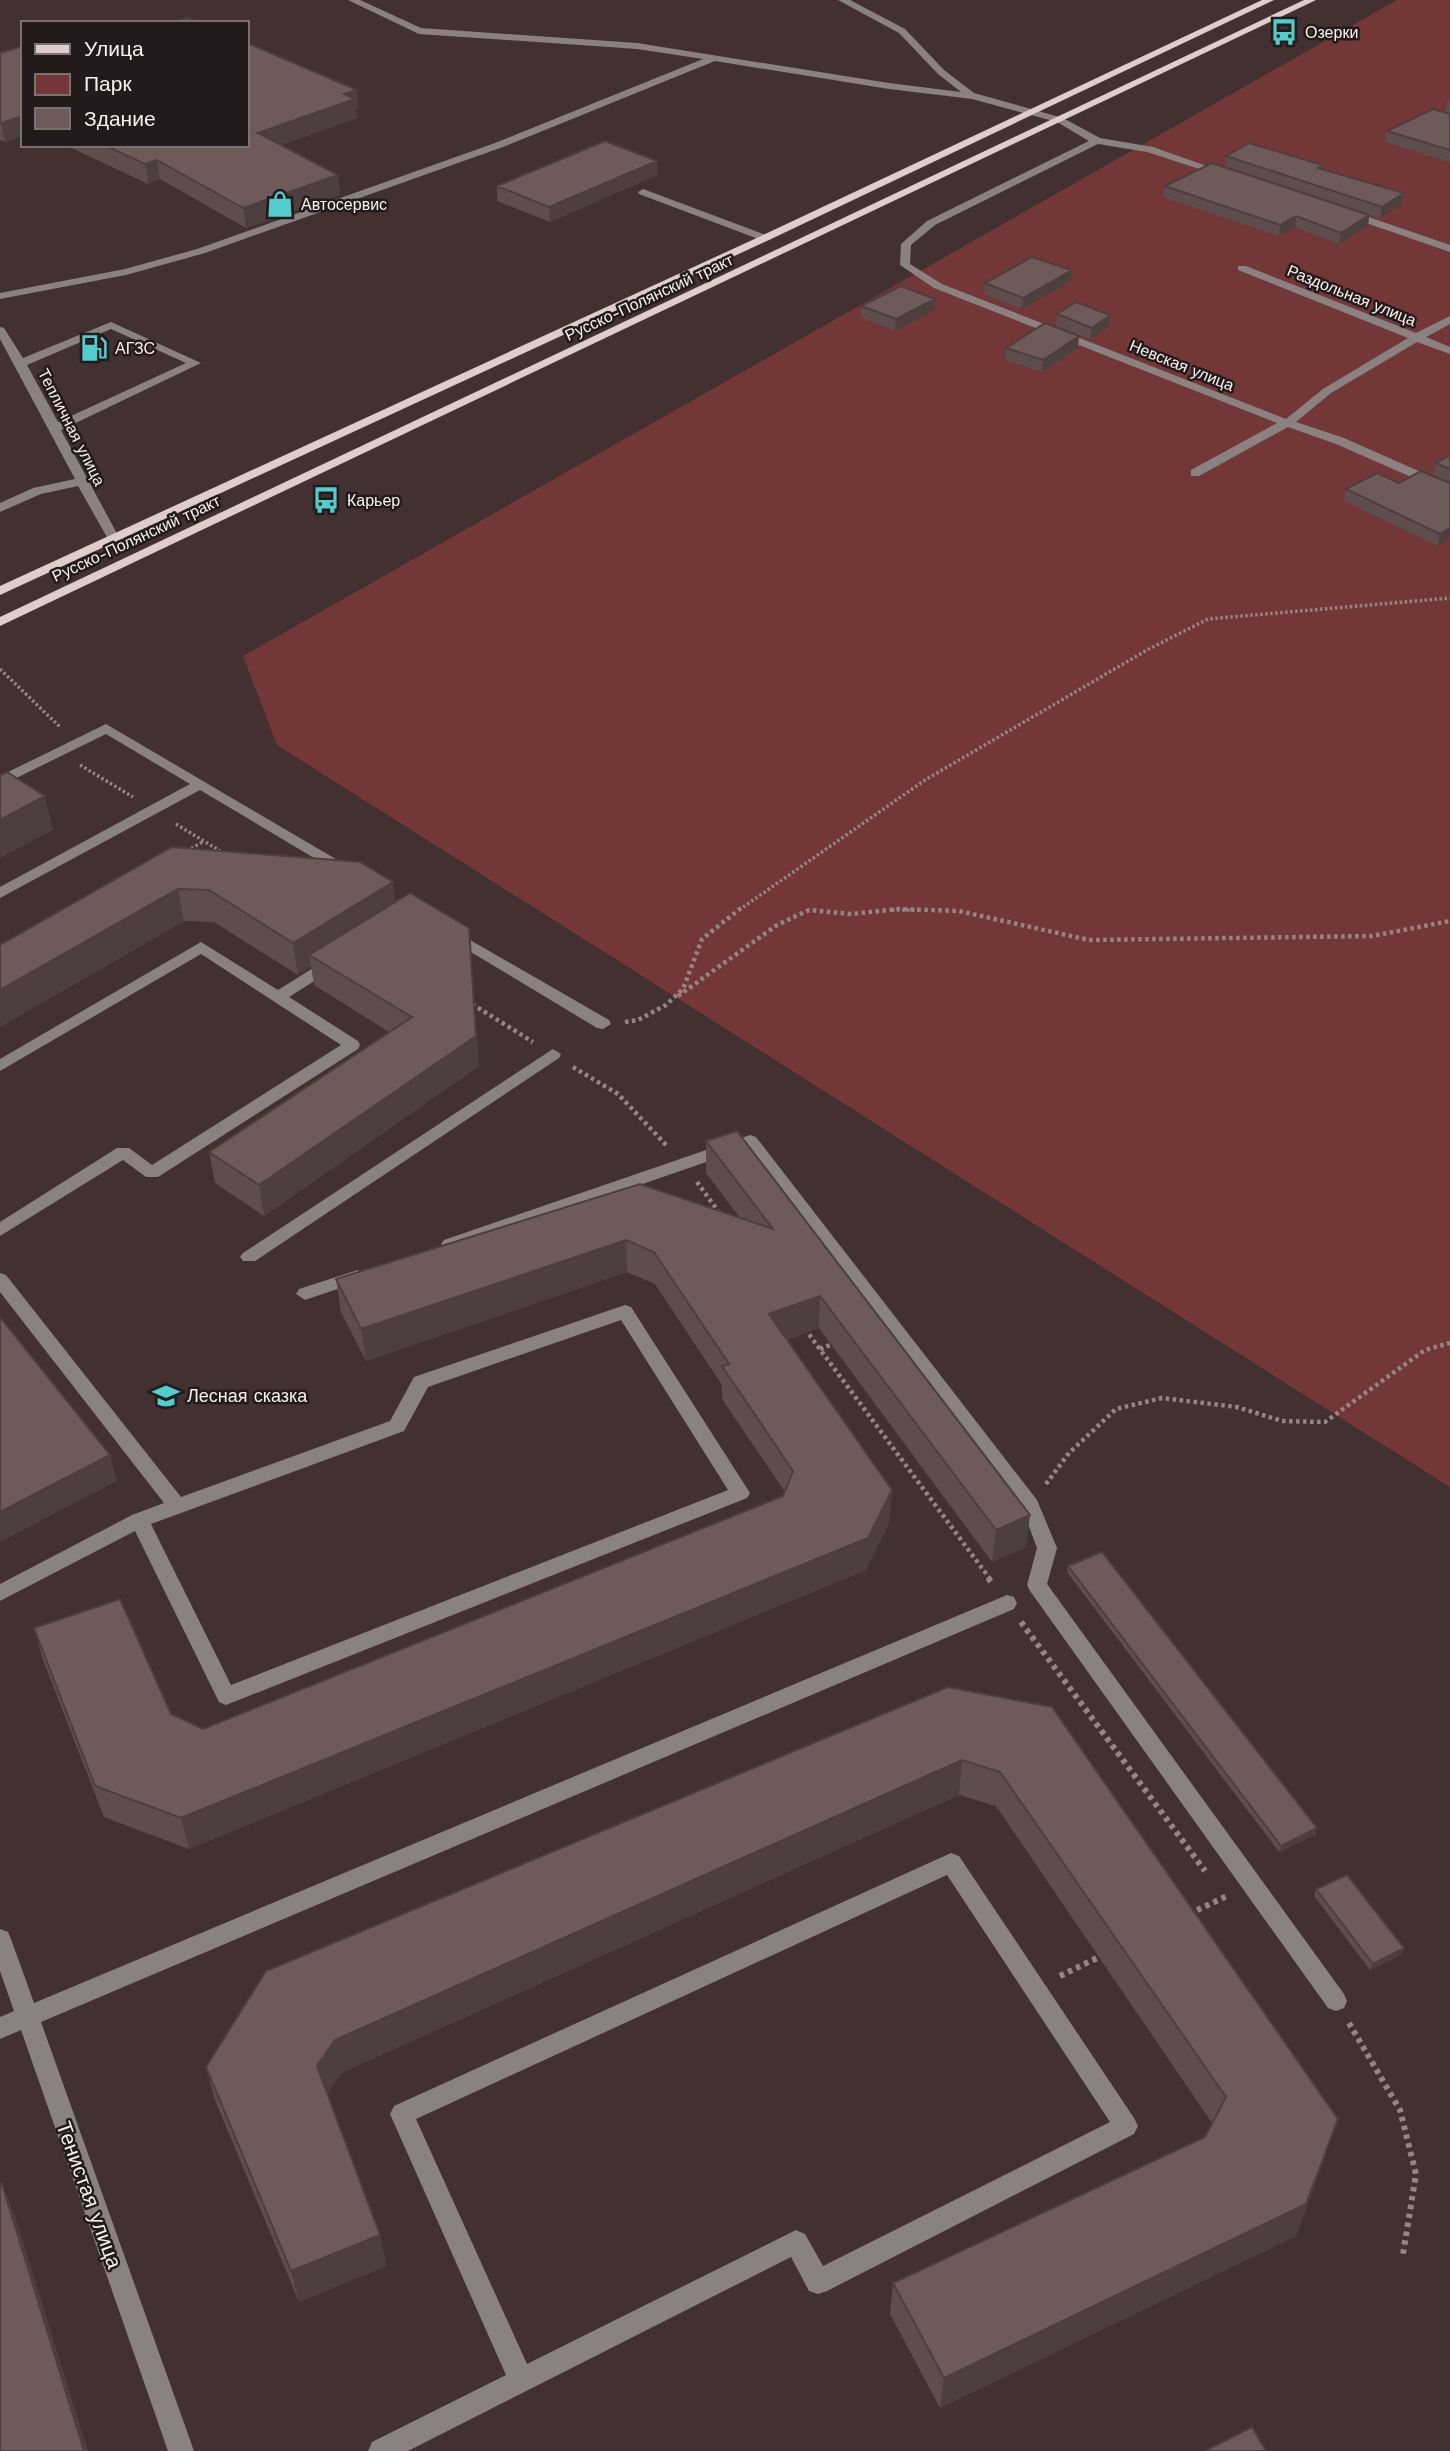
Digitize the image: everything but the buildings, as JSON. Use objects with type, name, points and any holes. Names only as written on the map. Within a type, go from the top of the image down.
[{"type":"main road","name":"Русско-Полянский тракт","points":[[0,591],[765,238],[1269,0]]},
{"type":"main road","name":"Русско-Полянский тракт","points":[[0,621],[1311,0]]},
{"type":"street","points":[[353,0],[419,31],[637,46],[973,96],[1060,120],[1097,141],[1149,149],[1235,177]]},
{"type":"street","points":[[843,0],[902,31],[941,72],[973,96]]},
{"type":"street","points":[[0,296],[126,272],[201,251],[499,145],[714,58]]},
{"type":"street","name":"Невская улица","points":[[1097,141],[931,223],[906,244],[905,265],[938,286],[1252,411],[1340,441],[1450,490]]},
{"type":"street","points":[[643,192],[765,238]]},
{"type":"street","points":[[1336,209],[1450,249]]},
{"type":"street","name":"Раздольная улица","points":[[1242,268],[1450,351]]},
{"type":"street","points":[[1195,473],[1289,422],[1326,391],[1450,319]]},
{"type":"street","points":[[22,363],[111,325],[195,363],[55,428]]},
{"type":"street","name":"Тепличная улица","points":[[0,330],[22,363],[80,482],[114,539]]},
{"type":"street","points":[[0,508],[37,491],[80,482]]},
{"type":"street","points":[[0,782],[106,727],[355,877]]},
{"type":"street","points":[[0,893],[200,784]]},
{"type":"street","points":[[439,926],[603,1024]]},
{"type":"street","points":[[0,1066],[201,947],[352,1045],[152,1173],[123,1152],[0,1230]]},
{"type":"street","points":[[278,997],[345,955]]},
{"type":"street","points":[[249,1257],[553,1054]]},
{"type":"street","points":[[435,1249],[750,1141],[1030,1505],[1046,1548],[1037,1585],[1336,2001]]},
{"type":"street","points":[[305,1294],[370,1272]]},
{"type":"street","points":[[0,1279],[177,1506]]},
{"type":"street","points":[[0,1593],[139,1520],[397,1426],[421,1382],[625,1312],[740,1493],[226,1696],[139,1520]]},
{"type":"street","points":[[0,2028],[1007,1603]]},
{"type":"street","points":[[381,2451],[522,2380],[796,2242],[818,2282],[1126,2126],[951,1863],[402,2114],[522,2380]]},
{"type":"street","name":"Тенистая улица","points":[[0,1939],[181,2451]]},
{"type":"path","points":[[666,1005],[683,989],[702,939],[762,891],[925,780],[1147,650],[1208,619],[1450,598]]},
{"type":"path","points":[[0,669],[68,735],[65,749],[153,810],[228,855]]},
{"type":"path","points":[[180,854],[204,841]]},
{"type":"path","points":[[603,1024],[638,1020],[666,1005],[777,925],[809,910],[851,914],[898,909],[959,911],[1089,940],[1372,936],[1450,920]]},
{"type":"path","points":[[460,998],[618,1094],[684,1164],[724,1219]]},
{"type":"path","points":[[804,1327],[1208,1875]]},
{"type":"path","points":[[820,1349],[843,1340]]},
{"type":"path","points":[[1030,1505],[1069,1453],[1116,1409],[1162,1398],[1237,1407],[1282,1421],[1325,1422],[1425,1350],[1450,1343]]},
{"type":"path","points":[[1177,1920],[1252,1884]]},
{"type":"path","points":[[1216,1886],[1224,1897]]},
{"type":"path","points":[[1034,1988],[1105,1954]]},
{"type":"path","points":[[1336,2001],[1400,2110],[1416,2174],[1403,2253]]},
{"type":"green space","points":[[1397,0],[1450,0],[1450,1487],[277,745],[243,656]]},
{"type":"place","name":"Озерки","points":[[1284,32]]},
{"type":"place","name":"Автосервис","points":[[280,204]]},
{"type":"place","name":"АГЗС","points":[[94,348]]},
{"type":"place","name":"Карьер","points":[[326,500]]},
{"type":"place","name":"Лесная сказка","points":[[166,1396]]}]
